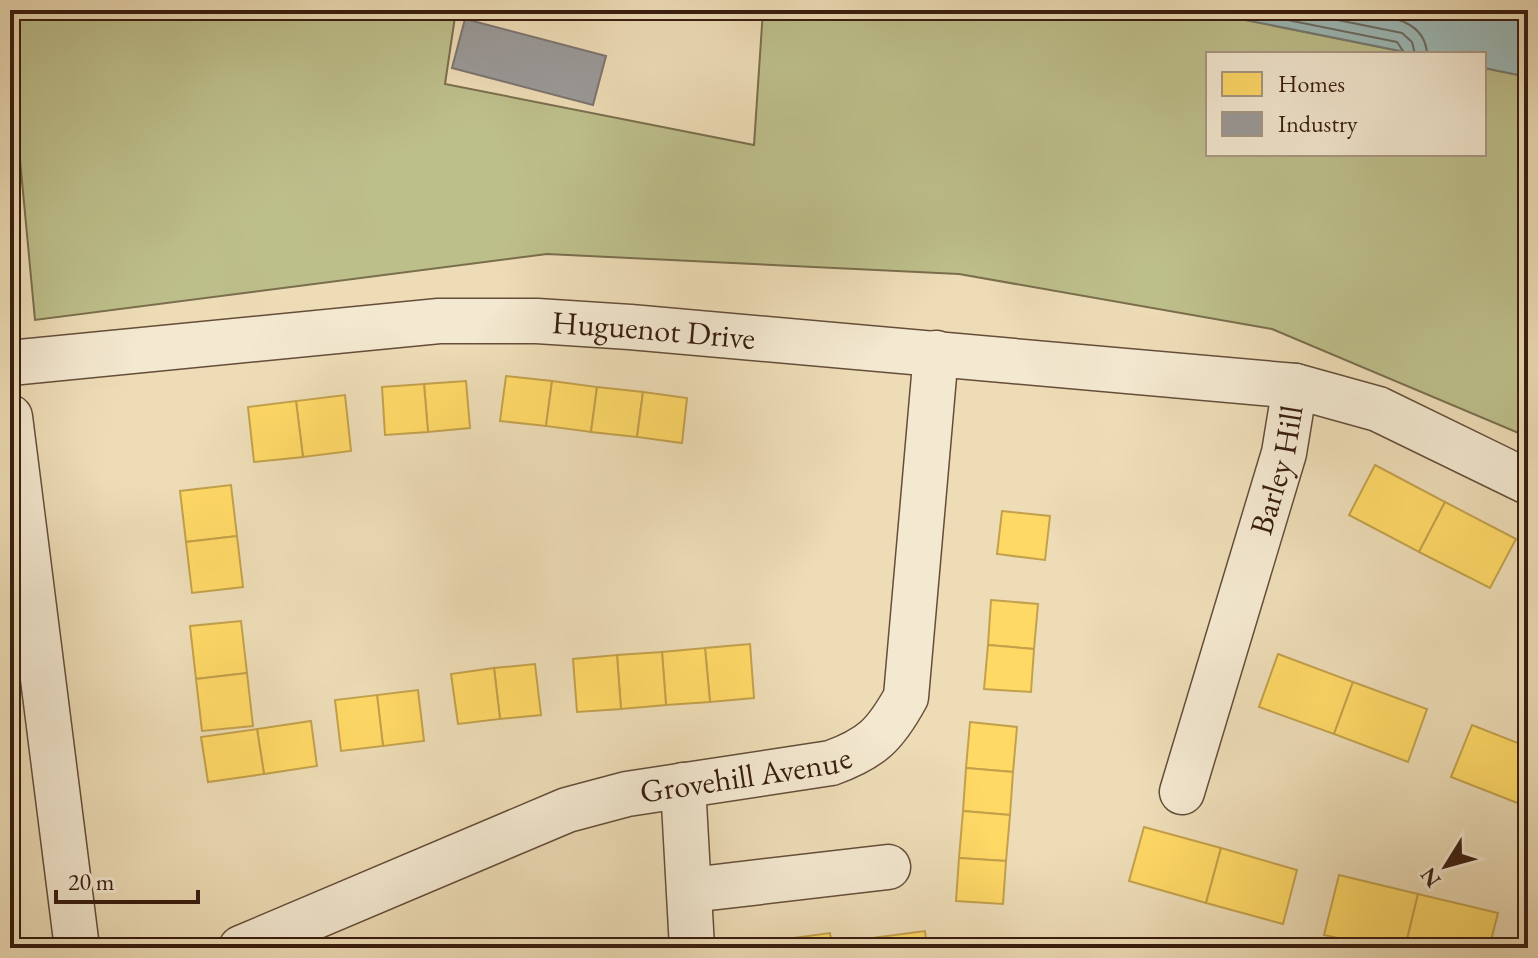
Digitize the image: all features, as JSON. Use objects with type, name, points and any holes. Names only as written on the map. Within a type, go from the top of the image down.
[{"type":"street","name":"Huguenot Drive","points":[[10,363],[439,321],[537,321],[1295,386]]},
{"type":"street","name":"Grovehill Avenue","points":[[241,948],[567,810],[683,785],[831,763],[861,752],[888,729],[906,697],[936,353]]},
{"type":"street","name":"Barley Hill","points":[[1182,792],[1284,453],[1295,386],[1378,409],[1528,482]]},
{"type":"street","points":[[10,417],[77,948]]},
{"type":"street","points":[[683,785],[692,948]]},
{"type":"street","points":[[691,890],[888,867]]},
{"type":"green space","points":[[10,10],[456,10],[445,84],[754,145],[763,10],[1196,10],[1405,52],[1206,52],[1206,156],[1486,156],[1486,68],[1528,77],[1528,437],[1272,329],[959,274],[547,254],[35,320],[10,53]]},
{"type":"water","points":[[1196,10],[1528,10],[1528,77],[1486,68],[1486,52],[1405,52]]},
{"type":"building: Homes","points":[[506,376],[552,381],[546,426],[500,421]]},
{"type":"building: Homes","points":[[466,381],[470,428],[428,432],[424,384]]},
{"type":"building: Homes","points":[[552,381],[597,387],[591,432],[546,426]]},
{"type":"building: Homes","points":[[424,384],[428,432],[385,435],[382,387]]},
{"type":"building: Homes","points":[[597,387],[643,392],[637,437],[591,432]]},
{"type":"building: Homes","points":[[643,392],[687,398],[682,443],[637,437]]},
{"type":"building: Homes","points":[[345,395],[351,451],[303,457],[296,401]]},
{"type":"building: Homes","points":[[296,401],[303,457],[254,462],[248,407]]},
{"type":"building: Homes","points":[[1375,465],[1445,502],[1419,552],[1349,515]]},
{"type":"building: Homes","points":[[231,485],[237,536],[186,542],[180,491]]},
{"type":"building: Homes","points":[[1445,502],[1516,539],[1490,588],[1419,552]]},
{"type":"building: Homes","points":[[1002,511],[1050,516],[1045,560],[997,554]]},
{"type":"building: Homes","points":[[237,536],[243,587],[192,593],[186,542]]},
{"type":"building: Homes","points":[[991,600],[1038,604],[1034,649],[988,645]]},
{"type":"building: Homes","points":[[241,621],[247,673],[196,679],[190,626]]},
{"type":"building: Homes","points":[[750,644],[754,698],[710,702],[705,648]]},
{"type":"building: Homes","points":[[988,645],[1034,649],[1031,692],[984,689]]},
{"type":"building: Homes","points":[[705,648],[710,702],[666,705],[662,652]]},
{"type":"building: Homes","points":[[662,652],[666,705],[621,709],[617,655]]},
{"type":"building: Homes","points":[[1278,654],[1353,682],[1334,734],[1259,707]]},
{"type":"building: Homes","points":[[617,655],[621,709],[577,712],[573,659]]},
{"type":"building: Homes","points":[[535,664],[541,715],[500,719],[494,668]]},
{"type":"building: Homes","points":[[494,668],[500,719],[458,724],[451,674]]},
{"type":"building: Homes","points":[[247,673],[253,726],[202,731],[196,679]]},
{"type":"building: Homes","points":[[1353,682],[1427,709],[1408,762],[1334,734]]},
{"type":"building: Homes","points":[[418,690],[424,741],[383,746],[377,695]]},
{"type":"building: Homes","points":[[377,695],[383,746],[341,751],[335,700]]},
{"type":"building: Homes","points":[[311,721],[317,766],[264,774],[257,729]]},
{"type":"building: Homes","points":[[970,722],[1017,727],[1013,772],[966,768]]},
{"type":"building: Homes","points":[[1472,725],[1528,747],[1525,806],[1451,777]]},
{"type":"building: Homes","points":[[257,729],[264,774],[208,782],[201,737]]},
{"type":"building: Homes","points":[[966,768],[1013,772],[1010,815],[963,811]]},
{"type":"building: Homes","points":[[963,811],[1010,815],[1006,861],[959,858]]},
{"type":"building: Homes","points":[[1144,827],[1221,848],[1206,903],[1129,881]]},
{"type":"building: Homes","points":[[1221,848],[1297,870],[1283,924],[1206,903]]},
{"type":"building: Homes","points":[[959,858],[1006,861],[1003,904],[956,901]]},
{"type":"building: Homes","points":[[1339,875],[1418,894],[1405,948],[1383,948],[1324,935]]},
{"type":"building: Homes","points":[[10,882],[20,948],[10,948]]},
{"type":"building: Homes","points":[[1418,894],[1498,913],[1489,948],[1405,948]]},
{"type":"building: Homes","points":[[925,931],[927,948],[881,948],[879,937]]},
{"type":"building: Homes","points":[[830,933],[832,948],[779,948],[778,940]]},
{"type":"building: Homes","points":[[879,937],[881,948],[837,948],[836,943]]},
{"type":"building: Industry","points":[[465,19],[606,56],[593,105],[452,68]]}]
